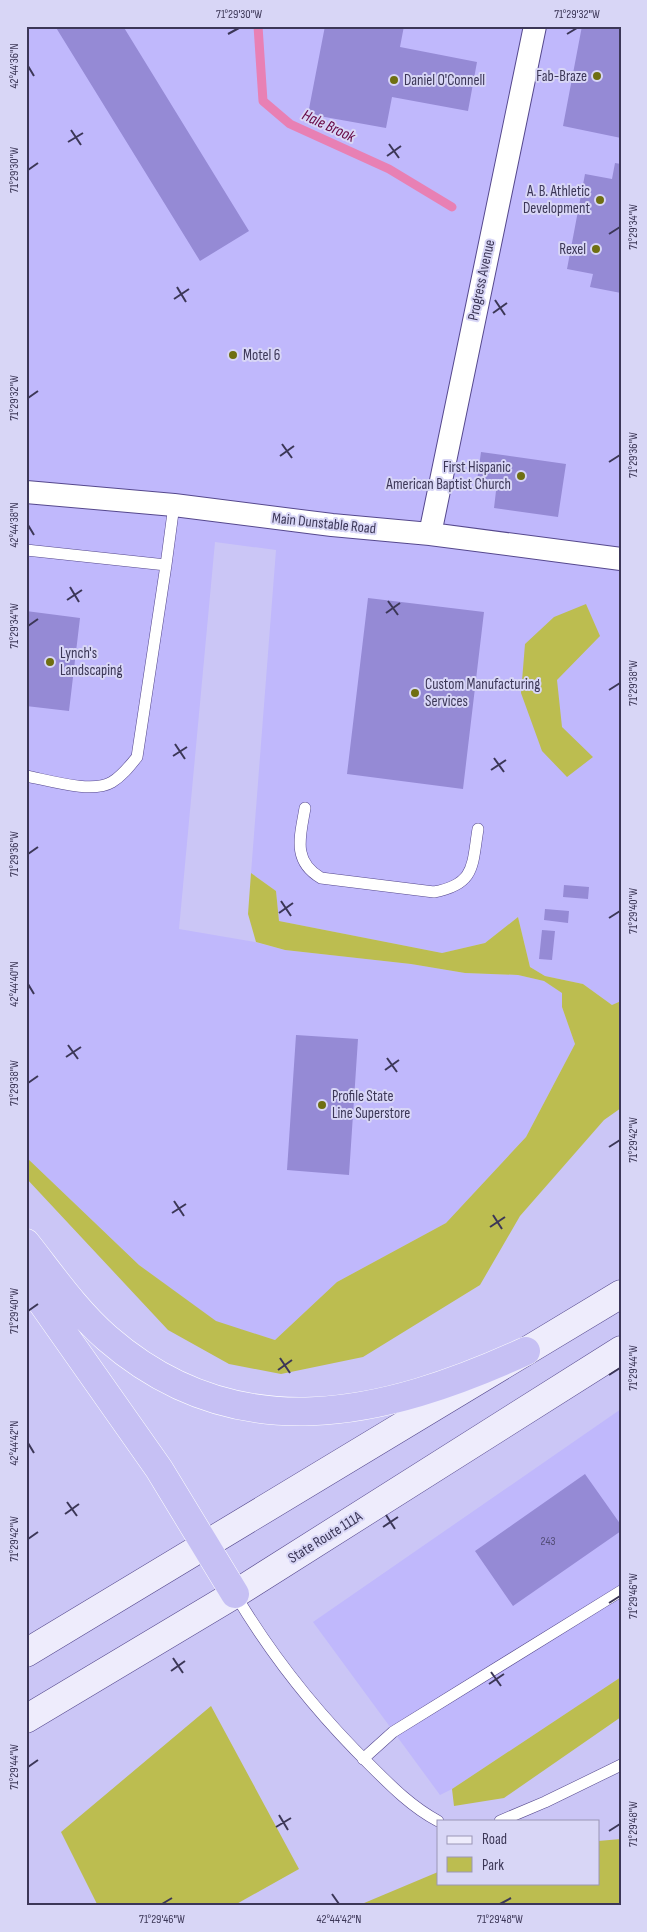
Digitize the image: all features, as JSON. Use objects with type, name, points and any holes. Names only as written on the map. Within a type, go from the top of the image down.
[{"type":"highway","points":[[26,1243],[73,1303],[106,1337],[124,1352],[142,1365],[181,1386],[201,1395],[239,1406],[300,1412],[338,1410],[367,1405],[442,1386],[526,1352]]},
{"type":"highway","points":[[26,1280],[152,1457],[235,1594]]},
{"type":"main road","points":[[26,1653],[621,1294]]},
{"type":"main road","name":"State Route 111A","points":[[26,1719],[235,1594],[621,1350]]},
{"type":"street","name":"Progress Avenue","points":[[430,534],[535,26]]},
{"type":"street","name":"Main Dunstable Road","points":[[26,492],[174,505],[332,525],[430,534],[621,559]]},
{"type":"lane","points":[[26,776],[91,788],[110,784],[126,771],[137,757],[174,505]]},
{"type":"lane","points":[[26,550],[166,565]]},
{"type":"lane","points":[[305,808],[299,840],[301,857],[310,872],[321,878],[415,890],[443,891],[452,889],[464,880],[471,869],[478,829]]},
{"type":"lane","points":[[363,1759],[393,1732],[621,1591]]},
{"type":"lane","points":[[235,1594],[255,1627],[294,1682],[363,1759],[401,1796],[420,1812],[437,1820]]},
{"type":"lane","points":[[502,1820],[545,1802],[621,1765]]},
{"type":"shaded area","points":[[26,26],[621,26],[621,1001],[612,1005],[583,984],[545,976],[530,967],[518,917],[485,943],[442,953],[279,921],[276,891],[251,873],[276,550],[215,542],[179,929],[255,942],[285,950],[411,964],[465,973],[518,975],[544,981],[563,993],[562,1007],[575,1044],[526,1137],[446,1223],[337,1282],[275,1340],[216,1322],[139,1265],[26,1157]]},
{"type":"shaded area","points":[[621,1409],[621,1677],[452,1789],[440,1795],[313,1622]]},
{"type":"green space","points":[[586,604],[600,636],[557,680],[562,727],[593,757],[567,777],[542,751],[521,693],[525,644],[554,617]]},
{"type":"green space","points":[[251,873],[276,891],[279,921],[442,953],[485,943],[518,917],[530,967],[545,976],[583,984],[612,1005],[621,1001],[621,1108],[604,1120],[520,1216],[480,1285],[363,1357],[281,1374],[229,1364],[168,1330],[26,1178],[26,1157],[139,1265],[216,1321],[275,1340],[337,1282],[446,1223],[526,1137],[575,1044],[562,1007],[562,993],[544,981],[518,975],[465,973],[411,964],[285,950],[256,942],[248,914]]},
{"type":"green space","points":[[621,1677],[621,1717],[504,1798],[454,1806],[452,1789]]},
{"type":"green space","points":[[211,1706],[299,1869],[233,1906],[98,1906],[61,1832]]},
{"type":"green space","points":[[621,1839],[621,1906],[357,1906],[437,1872],[437,1884],[600,1884],[600,1841]]},
{"type":"building","points":[[55,26],[123,26],[249,231],[200,261]]},
{"type":"building","name":"Daniel O'Connell","points":[[325,26],[404,26],[400,47],[477,62],[468,111],[392,97],[386,128],[308,114]]},
{"type":"building","name":"Fab-Braze","points":[[582,26],[621,26],[621,138],[563,126]]},
{"type":"building","points":[[615,163],[621,164],[621,293],[590,287],[593,274],[567,269],[585,174],[612,179]]},
{"type":"building","name":"First Hispanic American Baptist Church","points":[[481,452],[566,464],[558,517],[494,508],[496,491],[476,488]]},
{"type":"building","name":"Custom Manufacturing Services","points":[[368,598],[484,612],[463,789],[347,774]]},
{"type":"building","name":"Lynch's Landscaping","points":[[26,611],[80,618],[69,711],[26,706]]},
{"type":"building","points":[[564,885],[589,887],[588,899],[563,897]]},
{"type":"building","points":[[545,909],[569,911],[568,923],[544,920]]},
{"type":"building","points":[[542,930],[555,931],[552,960],[539,959]]},
{"type":"building","name":"Profile State Line Superstore","points":[[296,1035],[358,1039],[349,1175],[287,1170]]},
{"type":"building","points":[[585,1474],[621,1525],[621,1531],[513,1606],[475,1551]]},
{"type":"waterway","name":"Hale Brook","points":[[258,26],[263,101],[290,124],[389,169],[452,207]]},
{"type":"place","name":"Fab-Braze","points":[[597,76]]},
{"type":"place","name":"Daniel O'Connell","points":[[394,80]]},
{"type":"place","name":"A. B. Athletic Development","points":[[600,200]]},
{"type":"place","name":"Rexel","points":[[596,249]]},
{"type":"place","name":"Motel 6","points":[[233,355]]},
{"type":"place","name":"First Hispanic American Baptist Church","points":[[521,476]]},
{"type":"place","name":"Lynch's Landscaping","points":[[50,662]]},
{"type":"place","name":"Custom Manufacturing Services","points":[[415,693]]},
{"type":"place","name":"Profile State Line Superstore","points":[[322,1105]]}]
